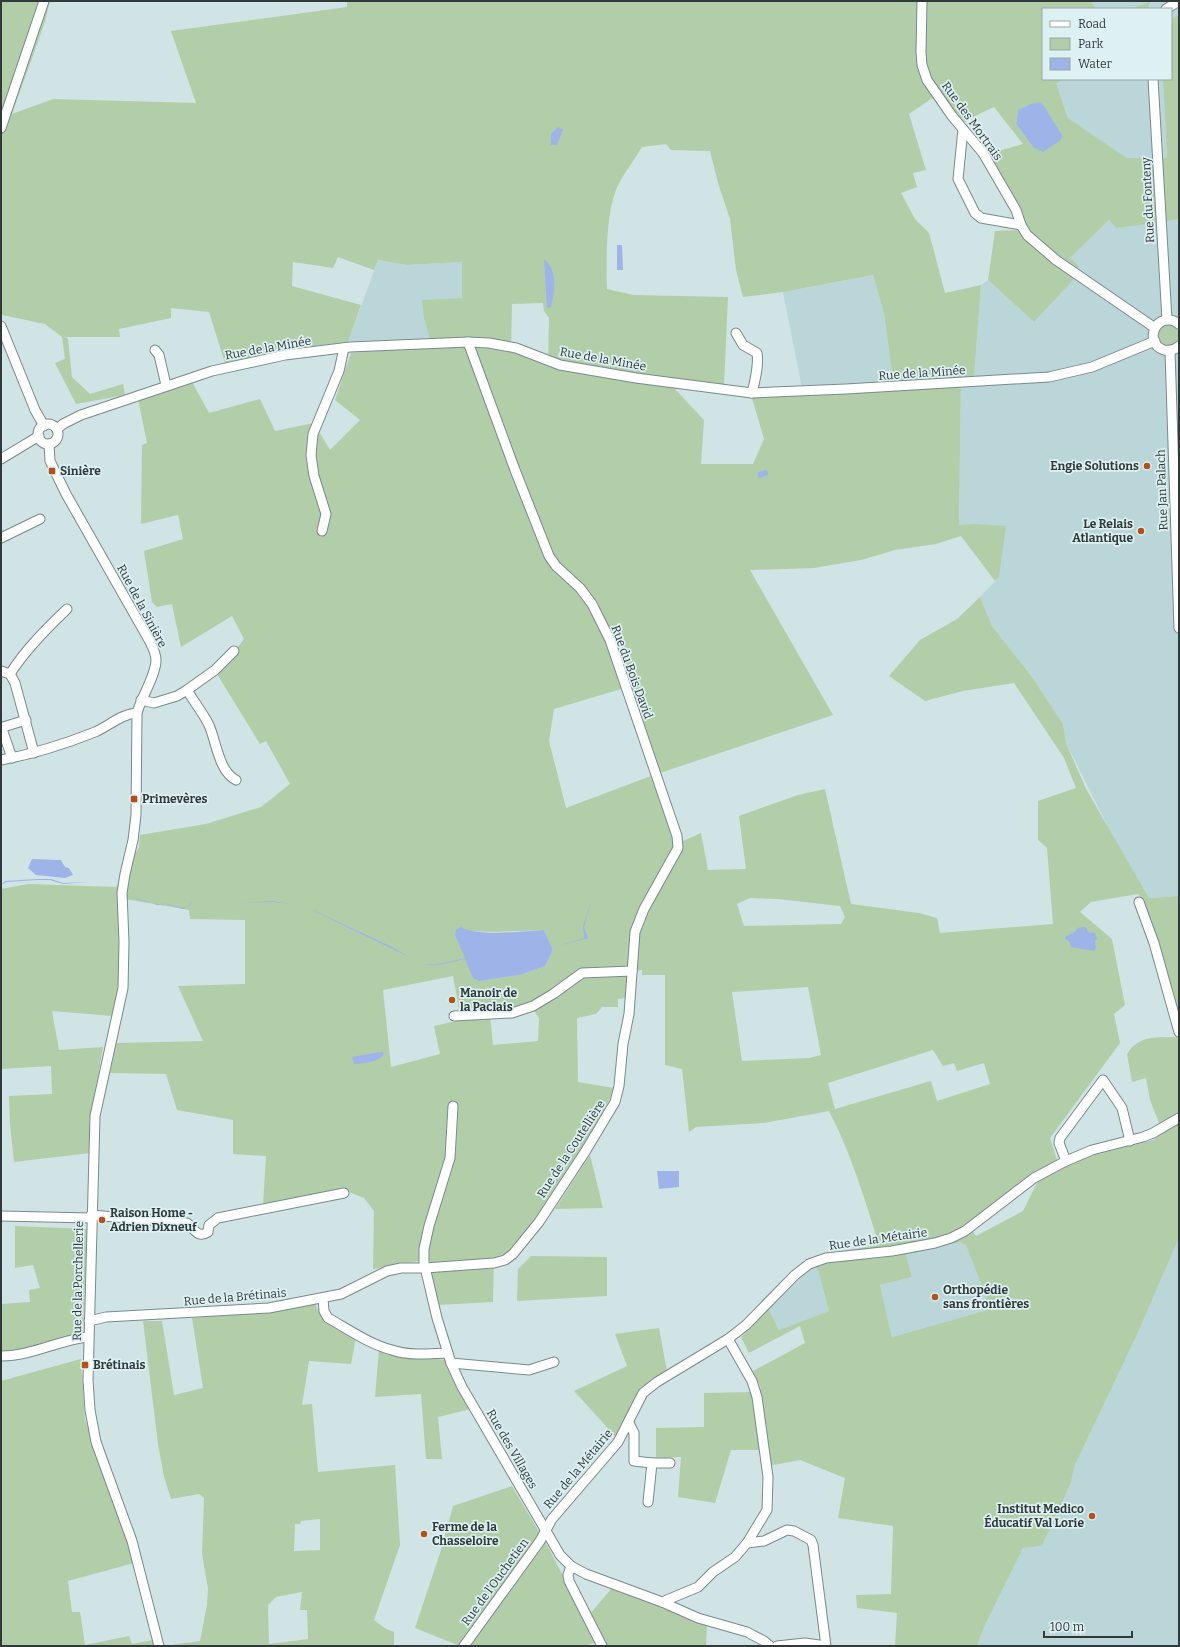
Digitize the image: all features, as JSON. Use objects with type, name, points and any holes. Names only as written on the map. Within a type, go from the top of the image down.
[{"type":"street","points":[[1,128],[44,1]]},
{"type":"street","name":"Rue des Mortrais","points":[[922,1],[920,38],[924,71],[927,80],[963,129],[983,153],[1016,210],[1021,225],[1033,242],[1056,260],[1155,328]]},
{"type":"street","points":[[1168,8],[1179,1]]},
{"type":"street","name":"Rue du Fonteny","points":[[1153,80],[1167,320]]},
{"type":"street","points":[[963,129],[958,179],[975,213],[982,218],[1021,225]]},
{"type":"street","points":[[1179,324],[1175,321],[1167,320],[1160,322],[1155,328],[1154,332],[1155,341],[1160,348],[1170,350],[1179,346]]},
{"type":"street","points":[[1,326],[35,410],[44,426]]},
{"type":"street","points":[[736,333],[743,345],[757,353],[758,359],[752,393]]},
{"type":"street","name":"Rue de la Minée","points":[[57,429],[63,424],[81,416],[212,370],[285,355],[344,348],[468,342],[489,343],[516,348],[560,365],[616,375],[726,391],[752,393],[846,389],[1049,376],[1092,368],[1155,341]]},
{"type":"street","name":"Rue du Bois David","points":[[468,342],[515,470],[549,556],[556,566],[580,588],[592,604],[610,640],[677,836],[678,848],[644,909],[635,932]]},
{"type":"street","points":[[322,530],[326,514],[314,476],[312,455],[313,434],[339,370],[344,348]]},
{"type":"street","points":[[156,350],[166,385]]},
{"type":"street","name":"Rue Jan Palach","points":[[1170,350],[1179,628]]},
{"type":"street","points":[[44,426],[52,426],[57,429],[57,439],[52,443],[44,443],[39,436],[40,430],[44,426]]},
{"type":"street","points":[[1,459],[39,436]]},
{"type":"street","name":"Rue de la Sinière","points":[[49,444],[50,461],[64,491],[154,649],[156,665],[137,713],[136,815],[133,840],[125,874],[122,910]]},
{"type":"street","points":[[1,538],[40,519]]},
{"type":"street","points":[[34,753],[15,683],[6,673],[17,663],[47,628],[67,609]]},
{"type":"street","points":[[141,700],[154,703],[177,696],[188,690],[215,670],[234,651]]},
{"type":"street","points":[[188,690],[208,724],[220,760],[231,777],[236,780]]},
{"type":"street","points":[[1,760],[34,753],[96,732],[121,717],[137,713]]},
{"type":"street","points":[[12,758],[3,732],[3,727],[26,720]]},
{"type":"street","points":[[1139,902],[1154,943],[1179,1032]]},
{"type":"street","name":"Rue de la Porchellerie","points":[[122,910],[124,942],[123,988],[95,1116],[91,1217],[88,1380],[90,1410],[94,1434],[132,1541],[159,1646]]},
{"type":"street","name":"Rue de la Coutellière","points":[[425,1268],[494,1263],[506,1260],[523,1244],[585,1152],[615,1102],[619,1086],[623,1044],[629,1014],[629,971],[635,932]]},
{"type":"street","points":[[454,1016],[512,1014],[533,1006],[582,973],[629,971],[625,995]]},
{"type":"street","points":[[1066,1161],[1059,1143],[1060,1138],[1103,1080],[1122,1108],[1130,1140]]},
{"type":"street","name":"Rue des Villages","points":[[453,1106],[450,1158],[428,1226],[424,1249],[425,1268],[437,1318],[451,1363],[462,1388],[545,1532],[560,1555],[571,1566],[586,1574],[662,1602],[698,1618],[747,1632],[770,1646]]},
{"type":"street","name":"Rue de la Métairie","points":[[545,1532],[552,1519],[618,1442],[643,1393],[671,1372],[728,1339],[746,1325],[795,1275],[809,1264],[826,1258],[892,1251],[935,1243],[951,1238],[965,1231],[1034,1178],[1066,1161],[1092,1150],[1153,1133],[1179,1118]]},
{"type":"street","points":[[1,1216],[91,1217],[187,1223],[197,1234],[203,1235],[208,1232],[209,1225],[218,1218],[344,1193]]},
{"type":"street","name":"Rue de la Brétinais","points":[[89,1321],[106,1317],[269,1308],[341,1294],[387,1271],[401,1268],[425,1268]]},
{"type":"street","points":[[323,1298],[324,1311],[328,1318],[382,1347],[393,1351],[426,1354],[448,1353]]},
{"type":"street","points":[[1,1356],[30,1352],[76,1338],[88,1337]]},
{"type":"street","points":[[662,1602],[698,1587],[713,1572],[735,1556],[747,1543],[768,1510],[768,1477],[757,1397],[752,1381],[728,1339]]},
{"type":"street","points":[[451,1363],[529,1370],[554,1362]]},
{"type":"street","points":[[629,1423],[634,1433],[634,1461],[652,1463],[670,1462]]},
{"type":"street","points":[[648,1502],[652,1463]]},
{"type":"street","points":[[747,1543],[764,1540],[787,1530],[794,1531],[810,1540],[813,1545],[826,1646],[804,1643],[777,1646]]},
{"type":"street","name":"Rue de l'Ouchetien","points":[[464,1646],[545,1532]]},
{"type":"street","points":[[571,1566],[568,1575],[569,1581],[602,1646]]},
{"type":"shaded area","points":[[1091,1],[1151,1],[1134,8],[1095,8]]},
{"type":"shaded area","points":[[1152,1],[1179,1],[1179,15],[1172,18],[1172,8],[1148,8]]},
{"type":"shaded area","points":[[1064,80],[1163,80],[1167,158],[1127,158],[1068,118],[1056,83]]},
{"type":"shaded area","points":[[1179,219],[1179,896],[1149,898],[1116,843],[1066,743],[1063,724],[1032,677],[992,626],[980,597],[999,577],[959,525],[961,378],[974,376],[981,285],[988,280],[1034,322],[1070,258],[1109,220],[1116,228]]},
{"type":"shaded area","points":[[378,260],[407,265],[462,262],[463,298],[430,337],[432,346],[351,353],[348,342]]},
{"type":"shaded area","points":[[873,275],[884,313],[893,380],[845,386],[802,388],[783,292]]},
{"type":"shaded area","points":[[1179,1238],[1179,1646],[977,1646],[984,1627],[1023,1548],[1042,1546],[1071,1483],[1074,1467],[1136,1337]]},
{"type":"shaded area","name":"Orthopédie sans frontières","points":[[960,1242],[966,1244],[991,1309],[892,1337],[880,1285],[912,1277],[906,1255]]},
{"type":"shaded area","points":[[807,1260],[818,1270],[829,1311],[779,1330],[768,1308],[761,1301],[791,1271]]},
{"type":"green space","points":[[1,1],[50,1],[45,22],[12,114],[53,99],[196,103],[171,31],[347,7],[347,1],[1091,1],[1095,8],[1042,8],[1042,80],[1064,80],[1056,83],[1068,118],[1127,158],[1167,158],[1163,80],[1172,80],[1172,18],[1179,15],[1179,219],[1116,228],[1109,220],[1070,258],[1079,266],[1073,280],[1034,322],[988,280],[995,231],[1021,230],[1023,216],[1005,182],[987,154],[1023,144],[994,107],[963,123],[940,93],[909,114],[926,170],[913,173],[917,187],[901,193],[915,219],[929,233],[945,293],[981,285],[974,377],[961,378],[959,525],[974,524],[1006,526],[999,577],[995,581],[961,536],[936,544],[895,550],[861,560],[814,568],[750,570],[833,715],[657,774],[628,687],[554,709],[549,741],[566,808],[651,776],[675,837],[681,842],[701,833],[708,870],[746,869],[739,816],[798,795],[825,789],[851,904],[919,913],[937,918],[940,933],[1053,924],[1047,848],[1038,840],[1038,801],[1076,788],[1064,758],[1014,683],[963,691],[925,701],[889,676],[920,640],[957,619],[980,597],[992,626],[1032,677],[1063,724],[1066,743],[1086,789],[1149,898],[1179,896],[1179,1016],[1143,901],[1138,894],[1091,902],[1080,912],[1112,939],[1125,1005],[1114,1014],[1120,1043],[1050,1138],[1057,1160],[1027,1178],[967,1224],[976,1236],[1023,1211],[1039,1179],[1087,1157],[1153,1140],[1163,1133],[1150,1100],[1146,1078],[1132,1082],[1127,1054],[1132,1048],[1143,1040],[1150,1038],[1179,1037],[1179,1238],[1136,1337],[1074,1467],[1071,1483],[1042,1546],[1023,1548],[984,1627],[977,1646],[895,1646],[897,1613],[857,1608],[856,1595],[891,1594],[893,1526],[838,1518],[845,1478],[800,1460],[768,1466],[766,1450],[731,1450],[715,1503],[678,1497],[681,1457],[656,1458],[656,1428],[704,1427],[704,1393],[753,1392],[761,1388],[753,1371],[805,1343],[800,1326],[749,1353],[741,1337],[768,1308],[779,1330],[829,1311],[818,1270],[807,1260],[826,1254],[879,1245],[851,1160],[829,1111],[764,1123],[696,1127],[689,1132],[682,1069],[665,1065],[665,975],[642,975],[642,970],[627,971],[627,998],[618,999],[618,1007],[602,1007],[596,1014],[577,1018],[578,1082],[614,1088],[603,1114],[526,1232],[511,1250],[494,1259],[493,1302],[438,1305],[429,1259],[373,1269],[374,1211],[364,1198],[344,1190],[263,1205],[266,1156],[233,1154],[233,1120],[177,1110],[166,1074],[110,1073],[116,1043],[203,1041],[178,986],[245,984],[245,920],[190,919],[189,910],[125,899],[126,931],[113,1016],[52,1011],[59,1050],[103,1047],[94,1100],[90,1153],[14,1162],[9,1096],[52,1094],[51,1066],[1,1069],[1,889],[29,884],[116,887],[139,847],[140,835],[206,824],[261,807],[290,784],[266,741],[260,744],[217,674],[244,639],[232,616],[181,647],[172,604],[157,607],[152,602],[144,551],[183,539],[178,515],[141,524],[142,445],[147,443],[138,399],[191,380],[209,413],[260,399],[275,431],[314,423],[330,450],[360,420],[335,400],[351,353],[432,346],[424,318],[422,300],[462,298],[462,262],[407,265],[378,260],[374,270],[338,257],[333,268],[293,262],[292,286],[361,305],[348,342],[312,346],[225,363],[209,312],[171,308],[171,318],[119,329],[120,337],[65,337],[68,339],[72,377],[90,394],[123,384],[125,395],[76,404],[55,363],[65,359],[62,337],[45,324],[2,315]],"holes":[[[1018,110],[1033,147],[1016,124]],[[666,144],[671,150],[710,151],[718,183],[730,219],[736,270],[743,297],[783,292],[873,275],[884,313],[893,380],[845,386],[757,390],[752,398],[764,439],[753,464],[701,464],[704,420],[674,388],[675,380],[724,385],[728,297],[633,295],[607,289],[607,238],[610,212],[616,190],[621,179],[642,147]],[[543,303],[544,311],[549,318],[548,366],[511,352],[512,304]],[[750,898],[778,899],[840,906],[845,917],[841,924],[744,926],[737,904]],[[544,930],[553,950],[545,966],[523,974],[458,939],[455,935],[467,931],[493,932]],[[453,976],[461,1020],[434,1026],[440,1054],[391,1067],[383,990]],[[808,987],[821,1055],[809,1058],[742,1061],[732,992]],[[531,1006],[539,1018],[538,1041],[493,1045],[490,1015]],[[933,1050],[943,1066],[954,1063],[957,1071],[984,1063],[990,1084],[937,1101],[931,1081],[835,1109],[828,1083]],[[960,1242],[966,1245],[991,1309],[892,1337],[880,1285],[912,1277],[906,1255]]]},
{"type":"green space","points":[[1151,1],[1148,8],[1134,8]]},
{"type":"green space","points":[[1169,324],[1177,327],[1180,335],[1177,343],[1169,346],[1161,343],[1158,335],[1161,327]]},
{"type":"green space","points":[[590,1155],[603,1208],[555,1209]]},
{"type":"green space","points":[[15,1226],[87,1229],[83,1333],[9,1353],[1,1353],[1,1304],[30,1302],[29,1290],[40,1288],[33,1265],[15,1268]]},
{"type":"green space","points":[[531,1256],[607,1257],[607,1296],[517,1301],[518,1269]]},
{"type":"green space","points":[[315,1304],[322,1318],[356,1337],[351,1364],[309,1361],[302,1405],[312,1404],[318,1472],[395,1465],[400,1545],[374,1620],[386,1629],[394,1632],[394,1646],[164,1646],[200,1641],[207,1605],[208,1589],[202,1554],[204,1498],[199,1494],[171,1499],[164,1477],[158,1444],[143,1321],[162,1321],[174,1395],[203,1388],[192,1318],[260,1312]],"holes":[[[320,1519],[320,1550],[294,1551],[295,1524],[300,1524],[301,1521]],[[302,1592],[300,1610],[307,1610],[308,1639],[269,1644],[268,1605],[276,1597]]]},
{"type":"green space","points":[[659,1328],[667,1371],[641,1391],[632,1403],[626,1419],[615,1436],[574,1391],[627,1366],[615,1334]]},
{"type":"green space","points":[[379,1349],[417,1357],[446,1360],[471,1409],[438,1417],[442,1459],[426,1459],[421,1394],[375,1397]]},
{"type":"green space","points":[[81,1359],[85,1420],[126,1534],[134,1563],[68,1581],[72,1612],[80,1612],[85,1645],[129,1636],[132,1644],[153,1640],[155,1646],[1,1646],[1,1381]]},
{"type":"green space","points":[[512,1486],[549,1549],[597,1642],[584,1646],[460,1646],[415,1628],[441,1550],[453,1506]]},
{"type":"green space","points":[[613,1587],[707,1624],[706,1646],[604,1646],[589,1615]]},
{"type":"water","points":[[1039,102],[1044,106],[1062,135],[1061,140],[1043,152],[1033,147],[1016,124],[1018,110]]},
{"type":"water","points":[[558,127],[563,130],[557,145],[551,145],[551,134]]},
{"type":"water","points":[[617,245],[622,245],[623,270],[617,270]]},
{"type":"water","points":[[544,259],[552,269],[554,282],[554,295],[551,307],[547,308]]},
{"type":"water","points":[[766,470],[768,475],[761,478],[758,477],[758,472]]},
{"type":"water","points":[[32,859],[61,860],[65,867],[69,868],[73,875],[65,878],[36,875],[28,868]]},
{"type":"water","points":[[51,879],[63,883],[88,882],[63,884],[50,880],[37,880],[6,882],[1,885],[5,881]]},
{"type":"water","points":[[273,901],[291,904],[273,902],[238,903]]},
{"type":"water","points":[[591,901],[584,927],[588,938],[558,946],[584,938],[583,926]]},
{"type":"water","points":[[166,904],[182,908],[187,907],[183,909]]},
{"type":"water","points":[[308,909],[315,911],[390,946],[411,958],[314,911]]},
{"type":"water","points":[[461,927],[468,930],[489,933],[544,930],[553,950],[545,966],[523,974],[479,981],[473,978],[465,959],[439,965],[423,964],[438,964],[465,958],[455,935],[456,930]]},
{"type":"water","points":[[1079,927],[1080,929],[1081,927],[1086,927],[1088,932],[1095,933],[1097,939],[1095,941],[1096,948],[1094,951],[1071,947],[1069,941],[1065,939],[1065,937],[1073,933]]},
{"type":"water","points":[[383,1052],[384,1054],[378,1059],[370,1062],[354,1064],[352,1057]]},
{"type":"water","points":[[657,1171],[679,1171],[679,1187],[659,1189]]},
{"type":"place","name":"Engie Solutions","points":[[1147,466]]},
{"type":"place","name":"Sinière","points":[[52,471]]},
{"type":"place","name":"Le Relais Atlantique","points":[[1141,531]]},
{"type":"place","name":"Primevères","points":[[134,799]]},
{"type":"place","name":"Manoir de la Paclais","points":[[452,1000]]},
{"type":"place","name":"Raison Home - Adrien Dixneuf","points":[[102,1220]]},
{"type":"place","name":"Orthopédie sans frontières","points":[[935,1297]]},
{"type":"place","name":"Brétinais","points":[[85,1365]]},
{"type":"place","name":"Institut Medico Éducatif Val Lorie","points":[[1092,1516]]},
{"type":"place","name":"Ferme de la Chasseloire","points":[[424,1534]]}]
